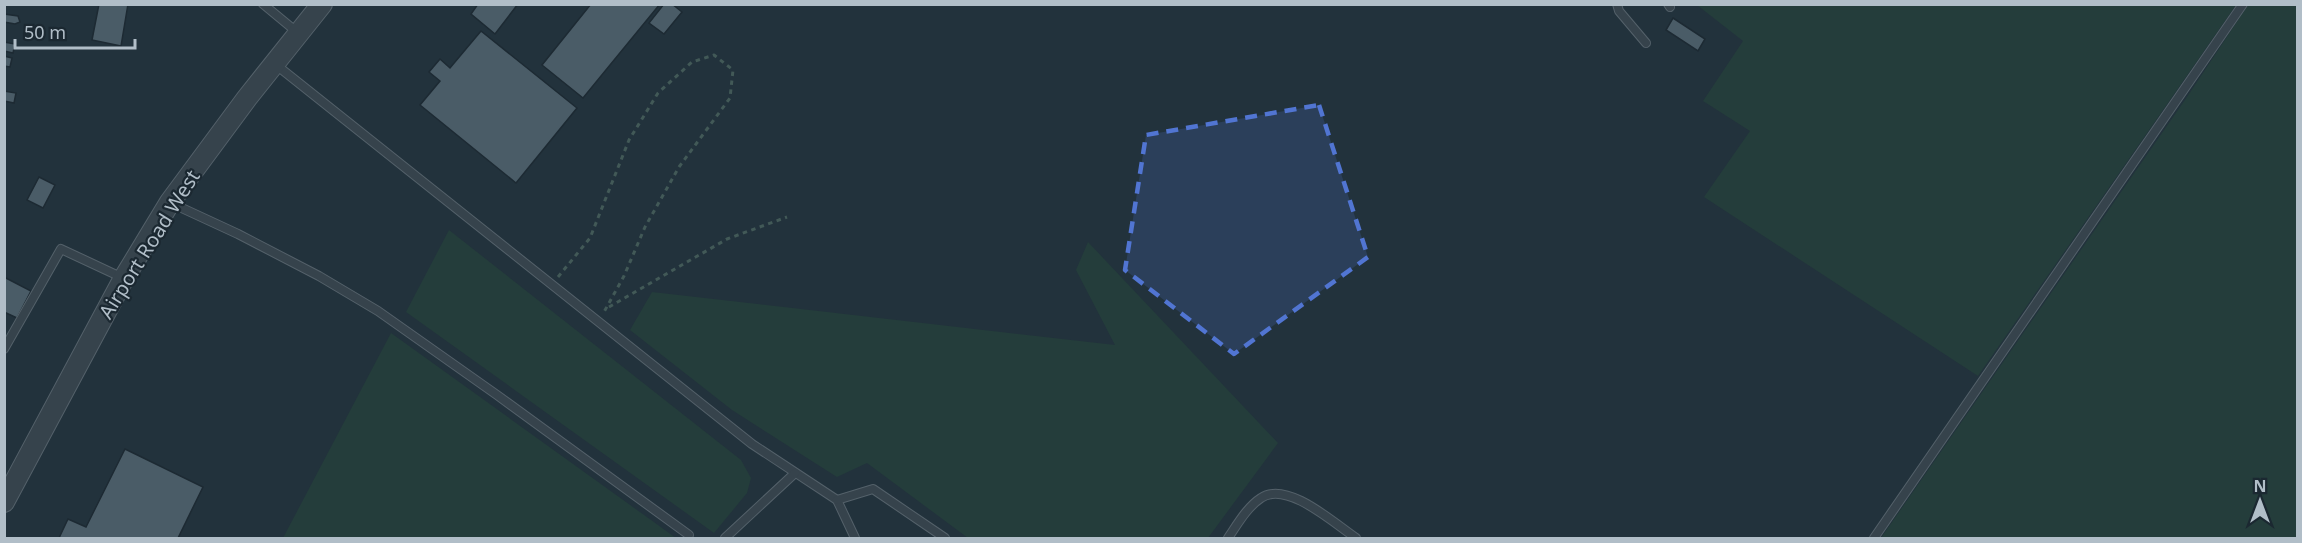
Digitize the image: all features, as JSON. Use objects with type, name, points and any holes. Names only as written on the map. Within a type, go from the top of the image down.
[{"type":"street","name":"Airport Road West","points":[[5,499],[124,278],[170,202],[321,4]]},
{"type":"lane","points":[[263,4],[298,33]]},
{"type":"lane","points":[[1617,4],[1619,11],[1646,43]]},
{"type":"lane","points":[[1874,538],[2243,4]]},
{"type":"lane","points":[[274,63],[752,444],[837,500],[855,538]]},
{"type":"lane","points":[[170,202],[309,270],[378,311],[689,535]]},
{"type":"lane","points":[[4,349],[61,249],[124,278]]},
{"type":"lane","points":[[725,538],[795,473]]},
{"type":"lane","points":[[837,500],[873,489],[945,538]]},
{"type":"lane","points":[[1228,538],[1250,508],[1262,497],[1277,493],[1295,497],[1356,538]]},
{"type":"path","points":[[551,285],[590,238],[629,140],[658,93],[692,62],[714,55],[733,70],[730,98],[679,167],[645,227],[608,308],[597,321]]},
{"type":"path","points":[[608,308],[727,239],[787,217]]},
{"type":"highlighted area","points":[[1319,105],[1368,257],[1234,354],[1125,270],[1146,135]]},
{"type":"green space","points":[[1697,5],[2236,5],[1978,376],[1704,197],[1750,131],[1703,101],[1743,41]]},
{"type":"green space","points":[[2248,5],[2297,5],[2297,538],[1881,538],[2187,97]]},
{"type":"green space","points":[[449,230],[741,460],[751,478],[747,493],[714,533],[406,312]]},
{"type":"green space","points":[[1088,242],[1278,443],[1208,538],[968,538],[867,463],[837,477],[732,410],[630,330],[652,292],[1115,345],[1076,270]]},
{"type":"green space","points":[[391,333],[676,538],[283,538]]},
{"type":"building","points":[[99,4],[128,4],[121,46],[92,40]]},
{"type":"building","points":[[478,4],[518,4],[495,34],[471,14]]},
{"type":"building","points":[[591,4],[660,4],[583,98],[542,65]]},
{"type":"building","points":[[664,4],[672,4],[682,12],[664,34],[649,23]]},
{"type":"building","points":[[4,14],[18,16],[20,22],[15,24],[4,22]]},
{"type":"building","points":[[1673,18],[1705,39],[1698,51],[1666,30]]},
{"type":"building","points":[[481,31],[577,108],[516,183],[420,105],[440,81],[429,72],[440,59],[450,68]]},
{"type":"building","points":[[4,42],[15,44],[13,53],[4,51]]},
{"type":"building","points":[[4,56],[12,58],[10,67],[4,66]]},
{"type":"building","points":[[4,91],[16,93],[14,103],[4,101]]},
{"type":"building","points":[[39,177],[55,185],[43,208],[27,200]]},
{"type":"building","points":[[4,277],[31,291],[17,318],[4,312]]},
{"type":"building","points":[[125,449],[203,487],[178,538],[59,538],[68,519],[86,527]]}]
